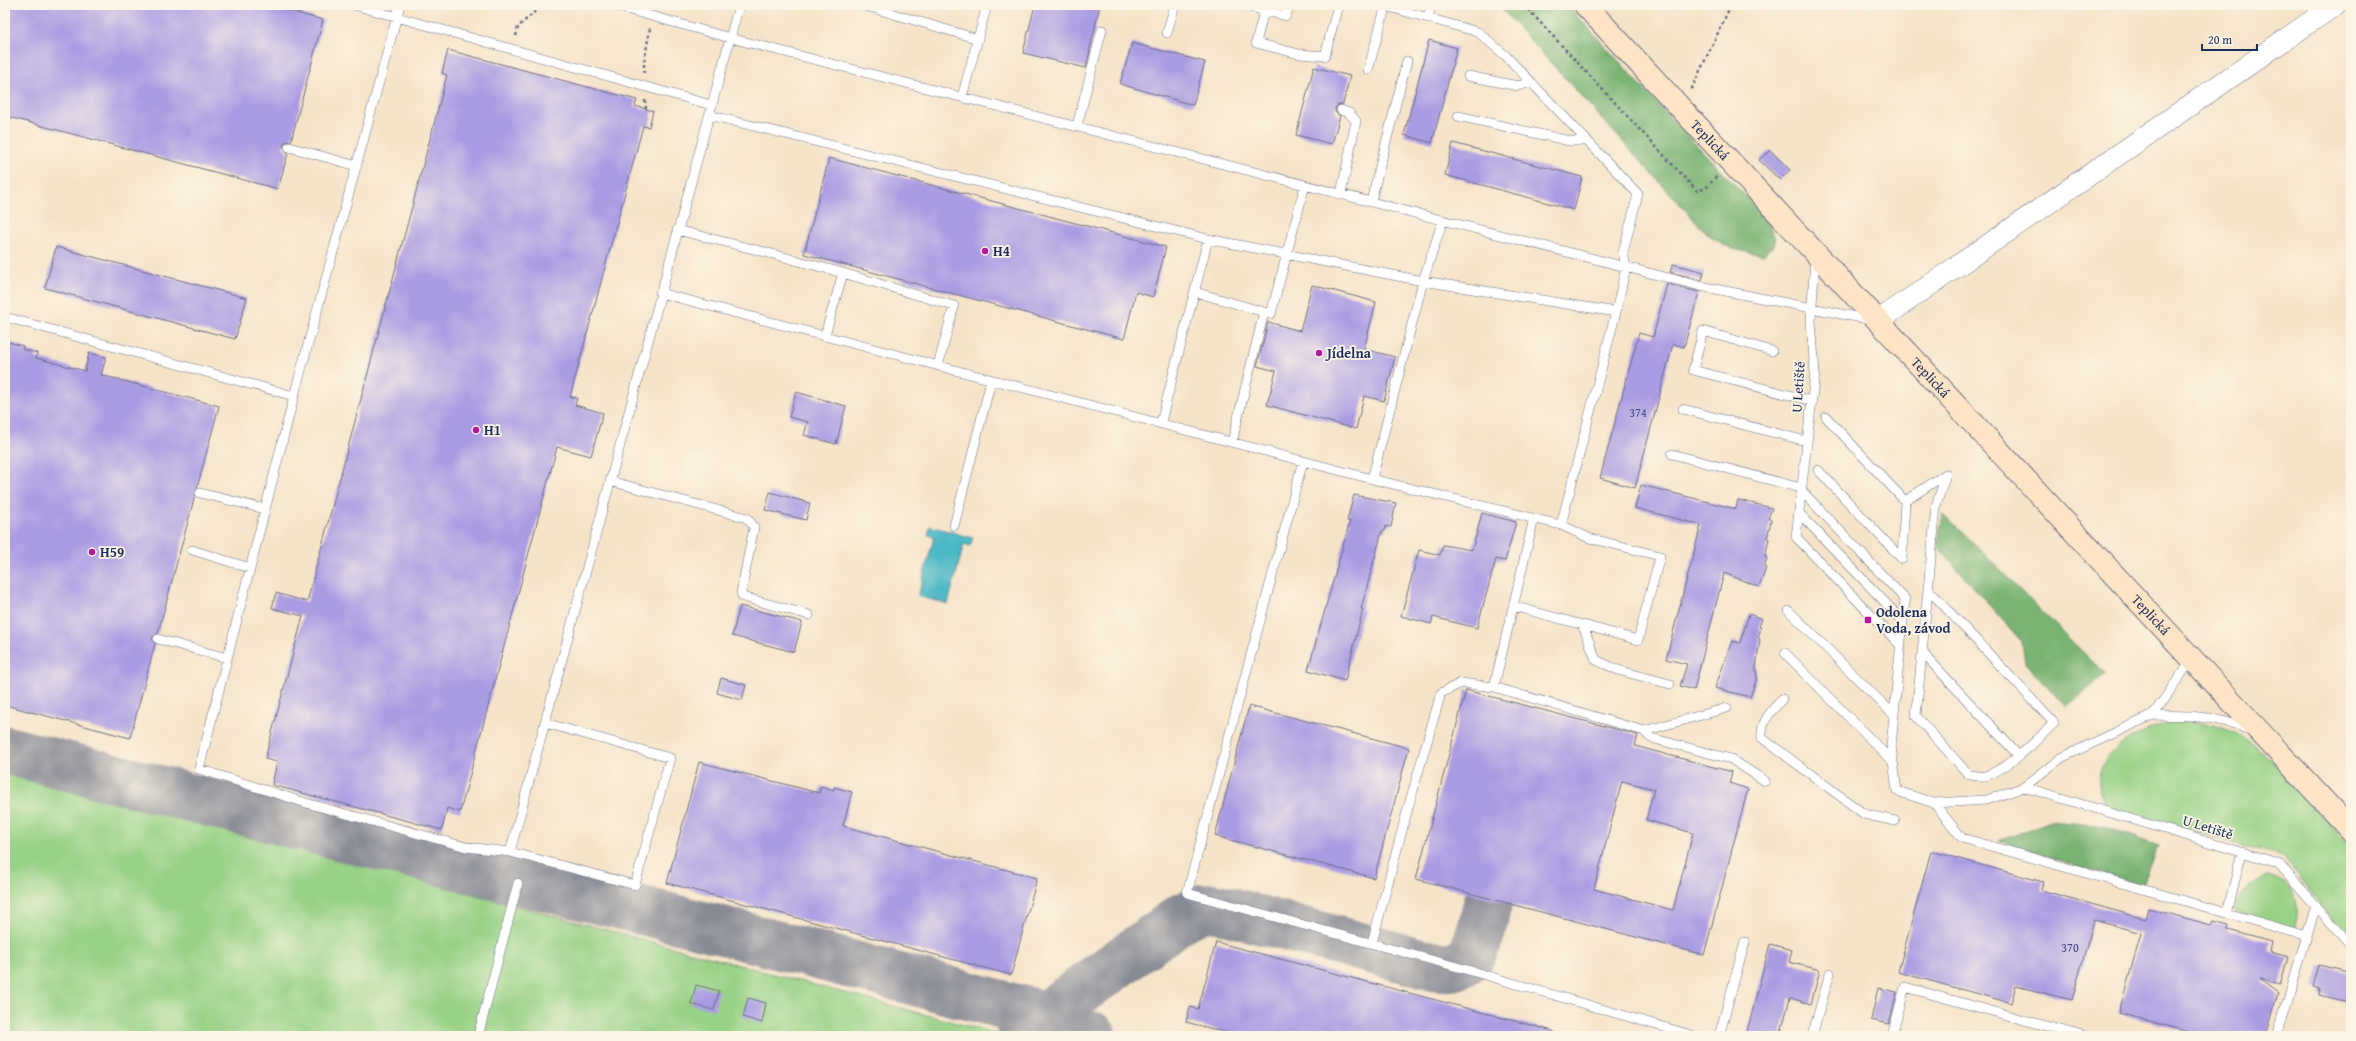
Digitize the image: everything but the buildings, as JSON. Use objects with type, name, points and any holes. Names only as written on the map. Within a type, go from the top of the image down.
[{"type":"main road","name":"Teplická","points":[[1585,5],[1730,163],[2351,830]]},
{"type":"street","points":[[1878,321],[2335,5]]},
{"type":"lane","points":[[354,5],[711,105]]},
{"type":"lane","points":[[400,5],[398,18],[294,396],[199,769],[306,803],[466,847],[510,852],[635,885],[670,758],[545,723]]},
{"type":"lane","points":[[612,5],[730,38],[1700,286],[1878,321]]},
{"type":"lane","points":[[510,852],[660,292],[739,5]]},
{"type":"lane","points":[[863,5],[978,39]]},
{"type":"lane","points":[[962,97],[987,5]]},
{"type":"lane","points":[[1167,33],[1175,5]]},
{"type":"lane","points":[[1242,5],[1286,16],[1289,5]]},
{"type":"lane","points":[[1264,11],[1256,43],[1299,54],[1325,56],[1338,5]]},
{"type":"lane","points":[[1368,70],[1384,5],[1478,32],[1506,56],[1638,194],[1623,252],[1626,267],[1616,312],[1561,525]]},
{"type":"lane","points":[[1428,18],[1431,5]]},
{"type":"lane","points":[[1077,126],[1102,30]]},
{"type":"lane","points":[[1371,201],[1407,62]]},
{"type":"lane","points":[[1468,76],[1518,86],[1531,82]]},
{"type":"lane","points":[[1341,194],[1356,121],[1349,113],[1342,110]]},
{"type":"lane","points":[[709,115],[1208,239],[1423,281],[1616,312]]},
{"type":"lane","points":[[1458,116],[1570,141],[1587,141]]},
{"type":"lane","points":[[289,147],[357,166]]},
{"type":"lane","points":[[1195,292],[1271,314],[1305,185]]},
{"type":"lane","points":[[1372,479],[1423,281],[1443,220]]},
{"type":"lane","points":[[677,230],[843,273],[954,306],[938,366]]},
{"type":"lane","points":[[1161,422],[1208,239]]},
{"type":"lane","name":"U Letiště","points":[[1815,254],[1812,307],[1815,373],[1796,537],[1901,646]]},
{"type":"lane","points":[[825,335],[843,273]]},
{"type":"lane","points":[[660,292],[991,380],[1161,422],[1372,479],[1561,525],[1589,538],[1660,556],[1638,640],[1513,606]]},
{"type":"lane","points":[[1232,442],[1264,312]]},
{"type":"lane","points":[[5,317],[294,396]]},
{"type":"lane","points":[[1772,351],[1703,331],[1693,370],[1812,402]]},
{"type":"lane","points":[[954,526],[991,380]]},
{"type":"lane","points":[[1684,409],[1806,441]]},
{"type":"lane","points":[[1818,470],[1902,559],[1905,501],[1826,417]]},
{"type":"lane","points":[[1672,454],[1801,489],[1905,599],[1891,746],[1897,791],[1934,803],[1987,800],[2024,787],[2061,758],[2153,715],[2190,716],[2215,719],[2238,725],[2271,744]]},
{"type":"lane","points":[[1303,461],[1187,893],[1372,943],[1684,1034],[1696,1036]]},
{"type":"lane","points":[[1905,501],[1946,474],[1936,506],[1928,589],[1916,716],[1969,775],[1984,776],[2018,755],[2054,723],[1928,589]]},
{"type":"lane","points":[[610,481],[747,518],[754,527],[741,593],[743,597],[809,615]]},
{"type":"lane","points":[[200,494],[265,509]]},
{"type":"lane","points":[[1799,513],[1903,621]]},
{"type":"lane","points":[[1494,687],[1534,518]]},
{"type":"lane","points":[[192,550],[250,568]]},
{"type":"lane","points":[[1789,611],[1894,715]]},
{"type":"lane","points":[[1583,626],[1596,660],[1618,670],[1670,684]]},
{"type":"lane","points":[[158,639],[227,658]]},
{"type":"lane","points":[[1922,652],[2018,755]]},
{"type":"lane","points":[[1785,653],[1893,762]]},
{"type":"lane","points":[[2153,715],[2192,659]]},
{"type":"lane","points":[[1372,943],[1441,693],[1461,683],[1494,687],[1644,731],[1651,738],[1731,759],[1765,781]]},
{"type":"lane","points":[[1782,699],[1768,714],[1761,729],[1762,738],[1864,814],[1895,821]]},
{"type":"lane","points":[[1644,731],[1727,708]]},
{"type":"lane","name":"U Letiště","points":[[2024,787],[2278,863],[2351,945]]},
{"type":"lane","points":[[1934,803],[1962,838],[2307,936]]},
{"type":"lane","points":[[2226,913],[2242,852]]},
{"type":"lane","points":[[478,1036],[518,883]]},
{"type":"lane","points":[[2277,1036],[2316,905]]},
{"type":"lane","points":[[1719,1036],[1745,942]]},
{"type":"lane","points":[[1812,1036],[1830,973]]},
{"type":"lane","points":[[1892,1036],[1905,986],[2082,1036]]},
{"type":"path","points":[[513,50],[518,27],[542,5]]},
{"type":"path","points":[[1524,5],[1697,191],[1706,188],[1730,163]]},
{"type":"path","points":[[1697,94],[1692,88],[1731,5]]},
{"type":"path","points":[[646,109],[644,63],[653,16]]},
{"type":"green space","points":[[1498,5],[1567,5],[1682,130],[1767,218],[1775,238],[1773,246],[1763,255],[1732,249],[1708,235]]},
{"type":"green space","points":[[1943,514],[2106,675],[2066,706],[2025,663],[2022,642],[1937,546]]},
{"type":"green space","points":[[2190,721],[2221,727],[2248,741],[2265,754],[2351,847],[2351,945],[2283,856],[2112,808],[2102,795],[2099,782],[2101,770],[2107,759],[2116,749],[2128,740],[2154,728],[2172,723]]},
{"type":"green space","points":[[5,770],[1006,1036],[5,1036]]},
{"type":"green space","points":[[2051,821],[2106,826],[2158,846],[2141,886],[1999,841]]},
{"type":"green space","points":[[2267,876],[2285,883],[2294,896],[2297,903],[2297,912],[2294,930],[2234,912],[2239,899],[2246,890],[2255,882]]},
{"type":"water","points":[[930,526],[973,538],[970,546],[964,544],[948,604],[918,596],[934,537],[928,535]]},
{"type":"taxiway","points":[[5,750],[386,848]]},
{"type":"taxiway","points":[[354,840],[717,929],[1045,1016],[1183,917],[1203,908],[1216,908],[1429,965],[1446,967],[1458,964],[1467,958],[1474,950],[1479,938],[1489,898]]},
{"type":"taxiway","points":[[1016,1016],[1092,1036]]},
{"type":"place","name":"H4","points":[[985,251]]},
{"type":"place","name":"Jídelna","points":[[1319,353]]},
{"type":"place","name":"H1","points":[[476,430]]},
{"type":"place","name":"H59","points":[[92,552]]},
{"type":"place","name":"Odolena Voda, závod","points":[[1868,620]]}]
